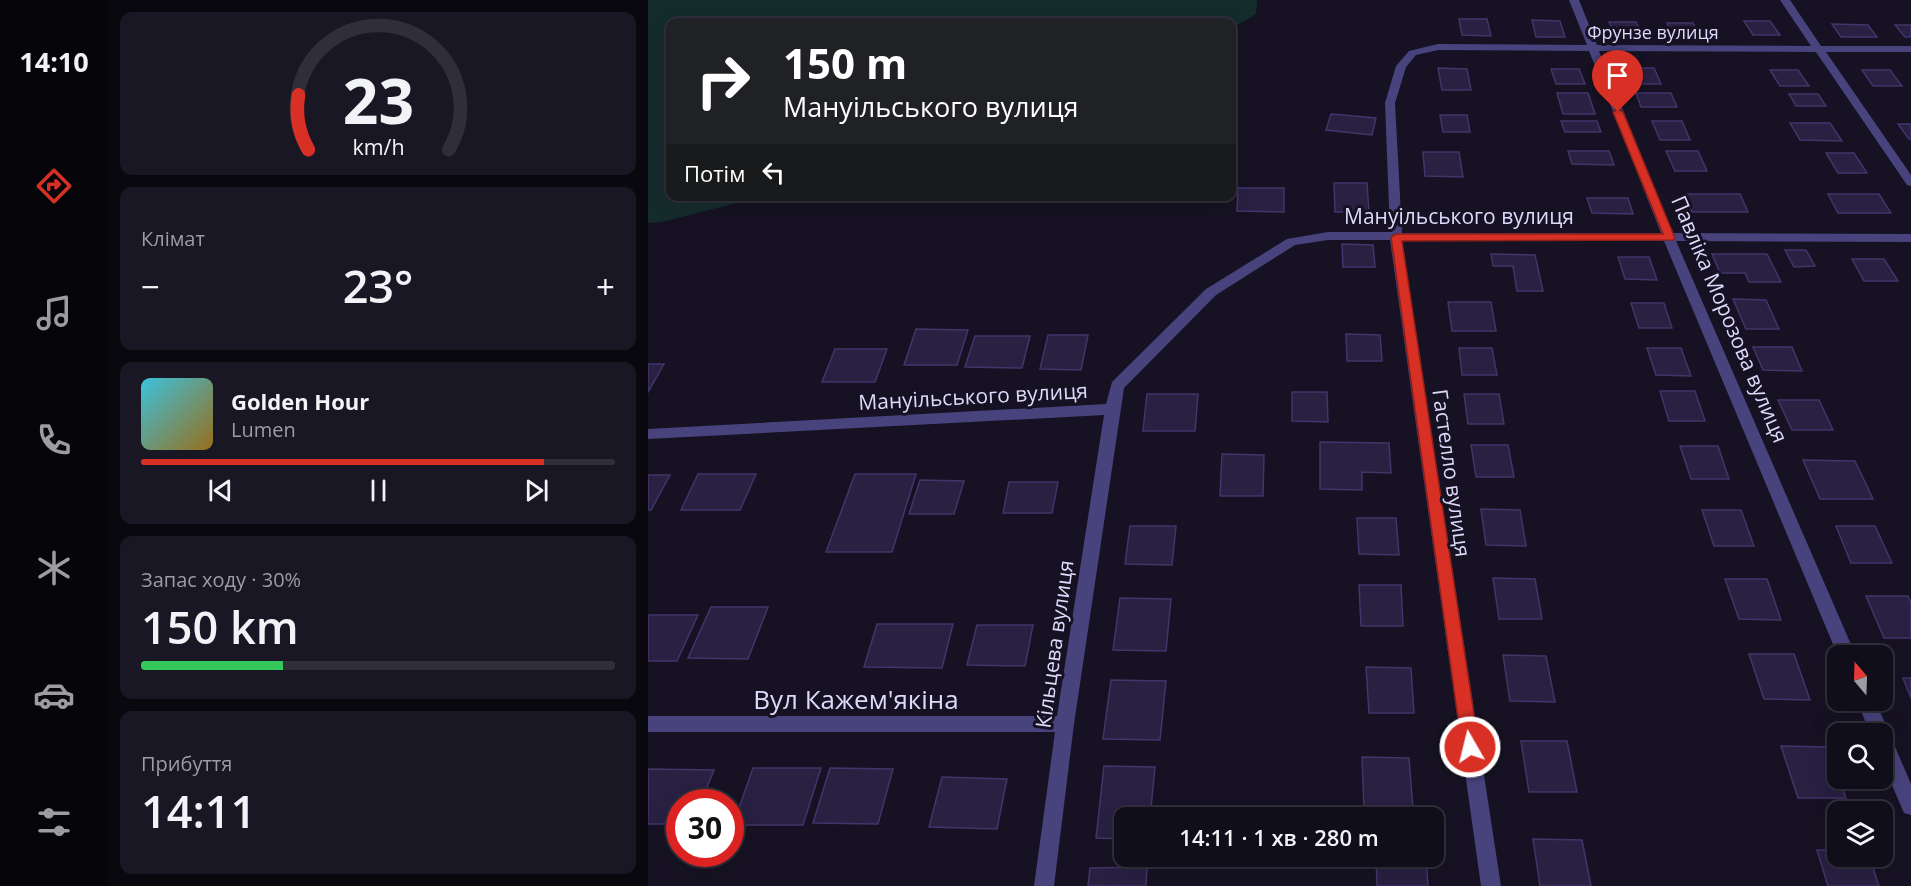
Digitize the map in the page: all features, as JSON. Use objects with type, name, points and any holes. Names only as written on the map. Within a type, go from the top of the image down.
[{"type":"street","name":"Павліка Морозова вулиця","points":[[1574,0],[1670,238],[1842,645]]},
{"type":"street","points":[[1785,0],[1911,183]]},
{"type":"street","name":"Фрунзе вулиця","points":[[1401,66],[1413,53],[1438,47],[1911,49]]},
{"type":"street","name":"Гастелло вулиця","points":[[1401,66],[1390,103],[1396,237],[1491,886]]},
{"type":"street","name":"Мануільського вулиця","points":[[648,434],[1112,410],[1117,386],[1211,292],[1291,242],[1328,236],[1911,238]]},
{"type":"street","name":"Кільцева вулиця","points":[[1044,886],[1065,724],[1112,410]]},
{"type":"street","name":"Вул Кажем'якіна","points":[[648,724],[1065,724]]},
{"type":"street","points":[[1893,764],[1911,806]]},
{"type":"green space","points":[[648,0],[1257,0],[1256,14],[1236,26],[1236,18],[666,18],[666,201],[744,201],[662,222],[648,223]]},
{"type":"building","points":[[1459,19],[1487,19],[1491,36],[1462,35]]},
{"type":"building","points":[[1532,20],[1560,21],[1565,37],[1536,37]]},
{"type":"building","points":[[1744,21],[1770,21],[1780,35],[1753,35]]},
{"type":"building","points":[[1609,22],[1636,22],[1643,36],[1616,36]]},
{"type":"building","points":[[1667,23],[1693,23],[1701,37],[1674,37]]},
{"type":"building","points":[[1832,24],[1868,25],[1877,37],[1841,37]]},
{"type":"building","points":[[1895,25],[1911,25],[1911,37],[1905,37]]},
{"type":"building","points":[[1438,68],[1467,69],[1471,90],[1442,90]]},
{"type":"building","points":[[1626,68],[1654,68],[1661,84],[1632,84]]},
{"type":"building","points":[[1551,69],[1579,69],[1585,84],[1556,84]]},
{"type":"building","points":[[1770,70],[1798,70],[1809,86],[1780,86]]},
{"type":"building","points":[[1862,70],[1890,70],[1902,86],[1873,86]]},
{"type":"building","points":[[1557,93],[1588,93],[1595,114],[1563,114]]},
{"type":"building","points":[[1636,93],[1671,93],[1677,107],[1641,107]]},
{"type":"building","points":[[1789,94],[1818,94],[1826,106],[1796,106]]},
{"type":"building","points":[[1331,114],[1376,118],[1372,135],[1326,130]]},
{"type":"building","points":[[1440,115],[1467,115],[1470,132],[1443,132]]},
{"type":"building","points":[[1561,121],[1597,121],[1601,132],[1565,132]]},
{"type":"building","points":[[1652,121],[1682,121],[1690,140],[1660,140]]},
{"type":"building","points":[[1790,123],[1830,123],[1842,141],[1800,140]]},
{"type":"building","points":[[1898,124],[1911,124],[1911,139],[1909,139]]},
{"type":"building","points":[[1568,151],[1609,151],[1614,165],[1572,164]]},
{"type":"building","points":[[1666,151],[1698,151],[1707,171],[1675,171]]},
{"type":"building","points":[[1423,152],[1459,152],[1463,177],[1425,176]]},
{"type":"building","points":[[1826,153],[1854,153],[1867,173],[1838,173]]},
{"type":"building","points":[[1334,183],[1367,183],[1369,212],[1335,212]]},
{"type":"building","points":[[1238,188],[1284,188],[1284,212],[1237,211]]},
{"type":"building","points":[[1685,194],[1740,194],[1748,212],[1692,212]]},
{"type":"building","points":[[1828,194],[1879,194],[1891,213],[1838,213]]},
{"type":"building","points":[[1587,198],[1628,198],[1633,214],[1592,213]]},
{"type":"building","points":[[1342,244],[1373,245],[1375,267],[1343,267]]},
{"type":"building","points":[[1785,250],[1806,250],[1815,266],[1794,267]]},
{"type":"building","points":[[1491,254],[1535,255],[1543,291],[1517,291],[1513,266],[1493,266]]},
{"type":"building","points":[[1712,254],[1767,254],[1781,282],[1749,282],[1745,273],[1720,273]]},
{"type":"building","points":[[1618,257],[1649,257],[1657,280],[1625,279]]},
{"type":"building","points":[[1852,259],[1884,259],[1898,281],[1864,281]]},
{"type":"building","points":[[1733,299],[1766,300],[1779,329],[1746,329]]},
{"type":"building","points":[[1448,302],[1491,302],[1496,331],[1452,331]]},
{"type":"building","points":[[1631,303],[1664,303],[1672,328],[1639,328]]},
{"type":"building","points":[[916,329],[968,330],[957,365],[904,365]]},
{"type":"building","points":[[1346,334],[1380,335],[1382,361],[1347,361]]},
{"type":"building","points":[[1048,335],[1088,335],[1081,370],[1040,369]]},
{"type":"building","points":[[975,336],[1030,336],[1022,368],[965,367]]},
{"type":"building","points":[[1753,347],[1792,347],[1802,371],[1763,370]]},
{"type":"building","points":[[1459,348],[1492,348],[1497,375],[1462,375]]},
{"type":"building","points":[[1647,348],[1681,348],[1691,376],[1656,375]]},
{"type":"building","points":[[835,349],[887,349],[875,382],[822,382]]},
{"type":"building","points":[[648,364],[664,364],[648,392]]},
{"type":"building","points":[[1660,391],[1695,391],[1705,421],[1669,421]]},
{"type":"building","points":[[1292,392],[1327,392],[1328,422],[1292,421]]},
{"type":"building","points":[[1147,394],[1198,394],[1195,431],[1143,431]]},
{"type":"building","points":[[1464,394],[1499,394],[1504,424],[1468,424]]},
{"type":"building","points":[[1778,400],[1819,400],[1833,430],[1792,430]]},
{"type":"building","points":[[1320,442],[1389,443],[1391,473],[1362,472],[1362,490],[1320,489]]},
{"type":"building","points":[[1471,445],[1508,445],[1514,477],[1476,477]]},
{"type":"building","points":[[1680,446],[1718,446],[1729,479],[1691,479]]},
{"type":"building","points":[[1222,454],[1264,455],[1263,496],[1220,496]]},
{"type":"building","points":[[1803,460],[1855,461],[1873,499],[1820,499]]},
{"type":"building","points":[[698,474],[756,474],[740,510],[681,510]]},
{"type":"building","points":[[855,474],[916,474],[892,552],[826,552]]},
{"type":"building","points":[[648,475],[670,475],[651,510],[648,510]]},
{"type":"building","points":[[920,480],[964,481],[954,514],[909,514]]},
{"type":"building","points":[[1009,482],[1058,482],[1052,513],[1003,513]]},
{"type":"building","points":[[1481,509],[1520,510],[1526,546],[1486,545]]},
{"type":"building","points":[[1702,510],[1741,510],[1754,546],[1714,546]]},
{"type":"building","points":[[1357,518],[1396,518],[1399,555],[1359,554]]},
{"type":"building","points":[[1130,526],[1176,526],[1172,565],[1125,564]]},
{"type":"building","points":[[1836,526],[1875,526],[1892,563],[1851,563]]},
{"type":"building","points":[[1493,578],[1535,579],[1542,619],[1499,619]]},
{"type":"building","points":[[1725,579],[1767,579],[1781,620],[1739,619]]},
{"type":"building","points":[[1359,585],[1401,585],[1403,626],[1361,626]]},
{"type":"building","points":[[1866,596],[1908,596],[1911,603],[1911,638],[1884,638]]},
{"type":"building","points":[[1120,598],[1171,599],[1166,651],[1113,650]]},
{"type":"building","points":[[711,607],[768,607],[748,659],[688,658]]},
{"type":"building","points":[[648,615],[698,615],[677,661],[648,661]]},
{"type":"building","points":[[877,624],[953,624],[942,668],[864,667]]},
{"type":"building","points":[[977,625],[1033,625],[1025,666],[967,665]]},
{"type":"building","points":[[1749,654],[1794,654],[1810,700],[1764,699]]},
{"type":"building","points":[[1503,655],[1546,656],[1555,702],[1510,701]]},
{"type":"building","points":[[1366,667],[1411,668],[1414,713],[1369,713]]},
{"type":"building","points":[[1903,678],[1911,678],[1911,698]]},
{"type":"building","points":[[1111,680],[1166,681],[1160,740],[1103,739]]},
{"type":"building","points":[[1521,741],[1567,741],[1577,792],[1529,792]]},
{"type":"building","points":[[1781,746],[1827,747],[1827,789],[1843,789],[1846,798],[1798,798]]},
{"type":"building","points":[[1362,757],[1409,758],[1413,807],[1364,807]]},
{"type":"building","points":[[1104,766],[1155,767],[1151,807],[1114,807],[1114,839],[1096,838]]},
{"type":"building","points":[[753,768],[821,768],[803,825],[744,825],[744,794]]},
{"type":"building","points":[[830,768],[893,769],[878,824],[813,823]]},
{"type":"building","points":[[648,769],[714,770],[706,789],[666,789],[666,824],[648,824]]},
{"type":"building","points":[[942,777],[1007,779],[997,829],[929,827]]},
{"type":"building","points":[[1533,839],[1582,840],[1591,886],[1540,886]]},
{"type":"building","points":[[1817,850],[1827,850],[1827,867],[1873,867],[1879,886],[1828,886]]},
{"type":"building","points":[[1147,867],[1146,886],[1088,886],[1090,868]]},
{"type":"building","points":[[1376,867],[1427,867],[1428,886],[1377,886]]},
{"type":"route","points":[[1470,747],[1396,237],[1670,238],[1618,112]]}]
